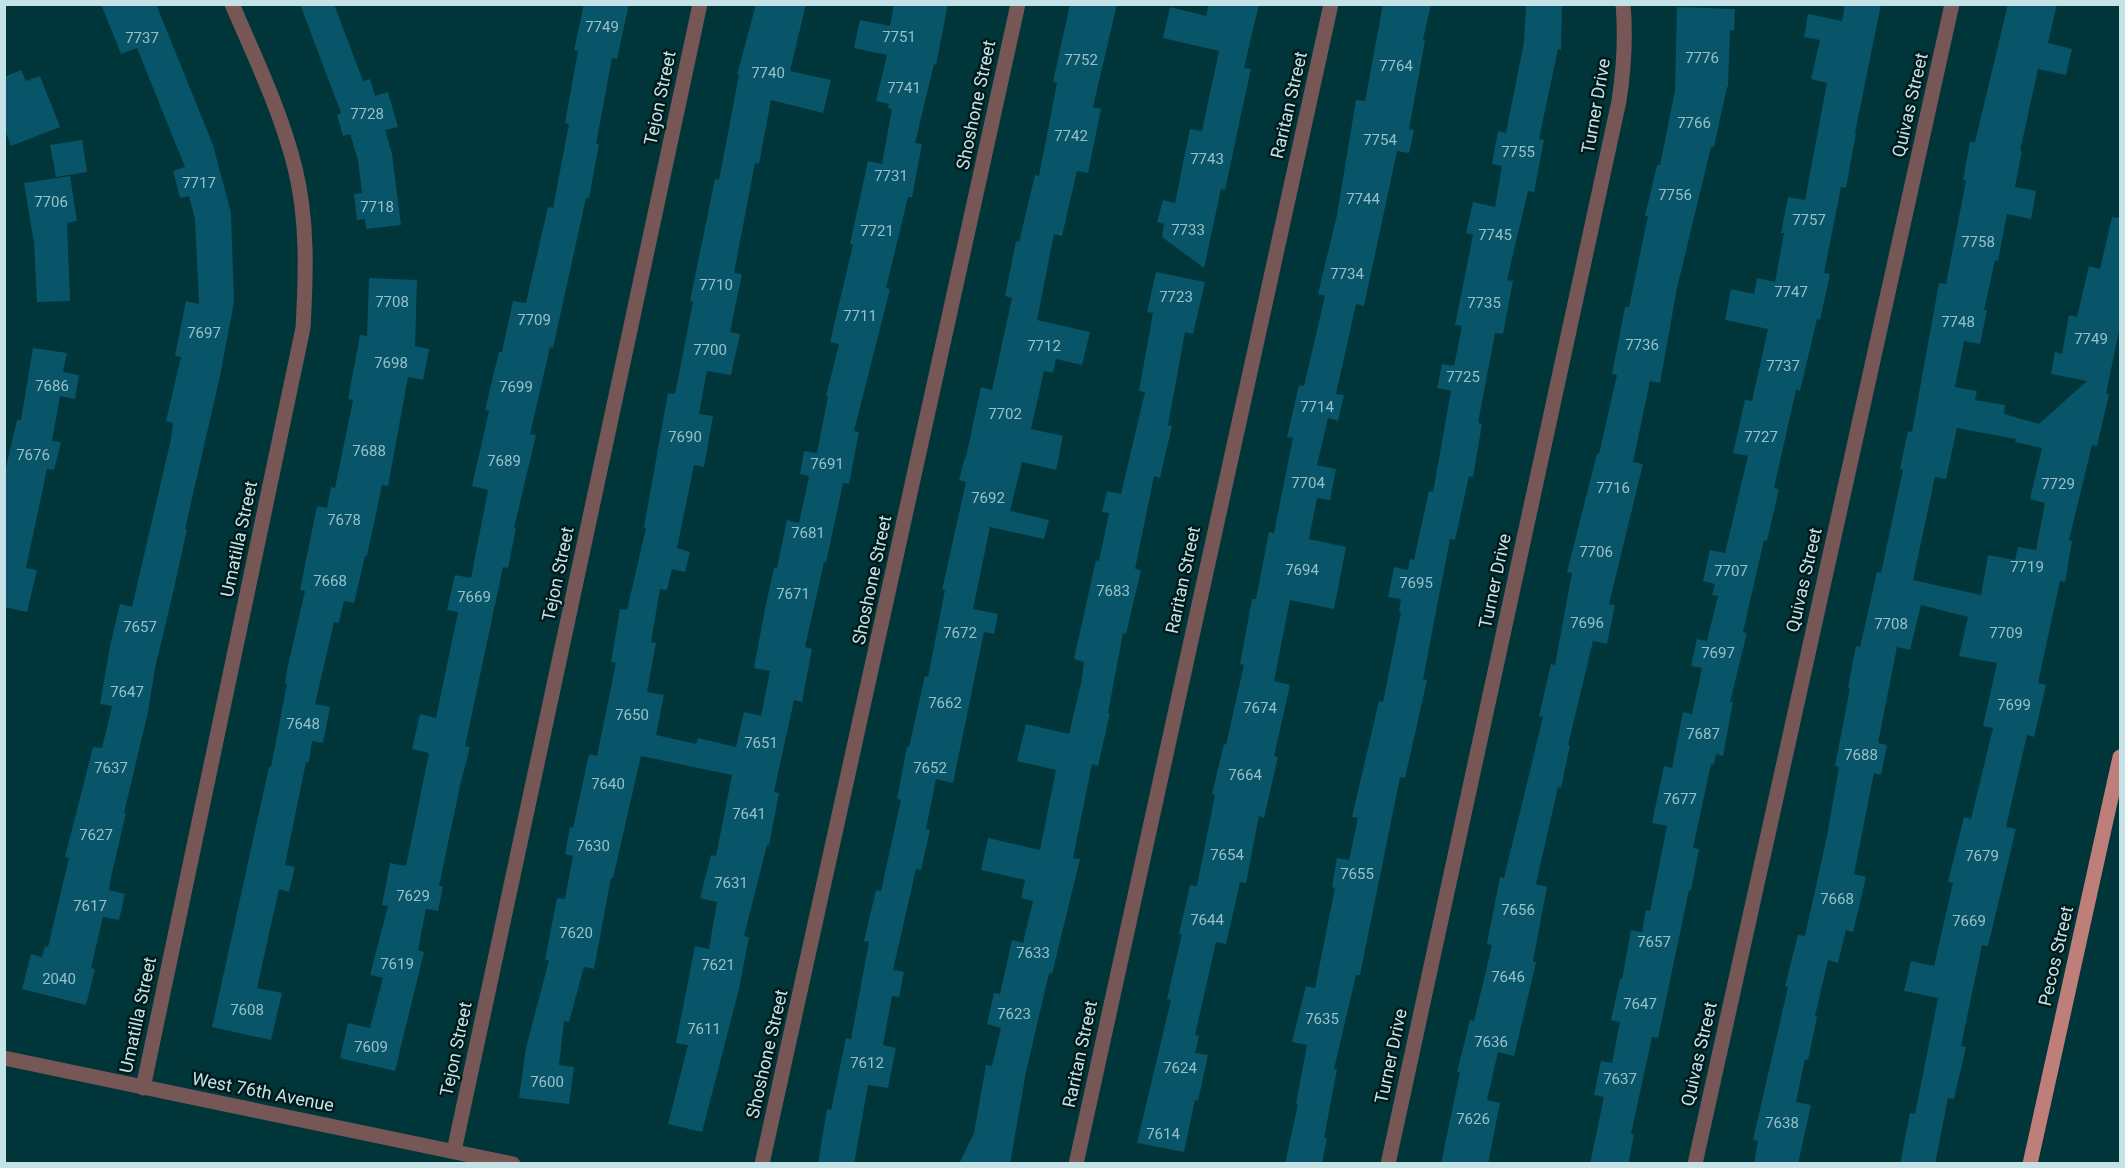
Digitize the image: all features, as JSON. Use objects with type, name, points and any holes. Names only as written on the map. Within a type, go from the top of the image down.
[{"type":"main road","name":"Pecos Street","points":[[2030,1164],[2121,757]]},
{"type":"street","name":"Umatilla Street","points":[[143,1088],[303,328],[305,240],[296,170],[272,98],[232,4]]},
{"type":"street","name":"Tejon Street","points":[[453,1151],[700,4]]},
{"type":"street","name":"Shoshone Street","points":[[762,1164],[1018,4]]},
{"type":"street","name":"Raritan Street","points":[[1076,1164],[1331,4]]},
{"type":"street","name":"Turner Drive","points":[[1388,1164],[1619,101],[1626,35],[1623,4]]},
{"type":"street","name":"Quivas Street","points":[[1695,1164],[1952,4]]},
{"type":"street","name":"West 76th Avenue","points":[[4,1058],[504,1163]]},
{"type":"building","points":[[101,4],[156,4],[213,145],[231,213],[234,302],[111,877],[109,890],[125,894],[119,920],[103,917],[91,968],[95,969],[86,1005],[22,989],[31,954],[42,957],[45,946],[48,947],[69,858],[65,857],[93,747],[102,748],[112,706],[100,704],[110,646],[120,604],[132,607],[171,439],[173,423],[166,421],[181,357],[175,356],[186,301],[199,304],[195,219],[189,196],[180,198],[173,171],[185,167],[137,48],[121,54]]},
{"type":"building","points":[[300,4],[334,4],[363,81],[370,79],[375,96],[388,92],[398,127],[385,130],[392,154],[401,225],[366,229],[365,219],[357,220],[354,194],[362,193],[358,160],[350,134],[343,136],[337,115],[341,113]]},
{"type":"building","points":[[584,4],[629,4],[617,59],[612,58],[596,144],[599,144],[589,198],[586,198],[553,348],[550,347],[530,434],[536,435],[514,528],[516,528],[508,568],[503,567],[465,746],[470,747],[439,886],[443,886],[438,911],[426,909],[418,950],[424,952],[395,1071],[340,1058],[348,1023],[370,1028],[383,978],[370,975],[388,906],[382,905],[390,863],[406,866],[429,753],[412,749],[420,714],[436,718],[458,612],[447,610],[455,575],[471,578],[488,490],[472,486],[489,411],[485,410],[499,352],[502,352],[513,301],[526,303],[548,207],[553,208],[569,124],[565,123],[578,51],[574,50]]},
{"type":"building","points":[[756,4],[806,4],[790,71],[831,80],[823,113],[771,100],[759,164],[755,163],[734,273],[742,274],[730,332],[740,334],[731,375],[707,371],[699,414],[713,416],[704,467],[694,465],[677,548],[690,552],[685,572],[672,569],[667,590],[660,589],[651,642],[656,643],[647,692],[664,695],[656,735],[696,744],[698,738],[736,747],[744,712],[761,716],[770,671],[754,668],[765,609],[774,568],[777,568],[787,520],[799,523],[809,476],[800,474],[804,451],[817,453],[828,396],[826,396],[839,344],[830,342],[853,245],[850,244],[868,161],[882,164],[892,109],[888,108],[889,104],[876,101],[887,55],[854,48],[860,20],[890,26],[894,4],[948,4],[936,65],[934,64],[915,143],[922,144],[912,197],[908,197],[886,288],[890,289],[854,431],[859,432],[849,484],[843,483],[805,647],[812,649],[802,702],[794,700],[774,792],[779,793],[769,845],[767,845],[744,936],[749,937],[739,989],[702,1132],[668,1124],[688,1045],[676,1043],[695,946],[709,949],[717,902],[700,898],[711,855],[716,856],[732,775],[641,756],[613,878],[611,878],[594,969],[584,967],[569,1022],[564,1021],[559,1065],[574,1067],[569,1104],[519,1098],[526,1048],[549,960],[545,960],[557,898],[565,899],[573,856],[565,854],[570,827],[573,828],[589,754],[597,756],[616,663],[611,662],[620,609],[627,610],[646,528],[644,527],[668,393],[675,394],[693,302],[690,301],[715,179],[719,180],[739,75],[737,75]]},
{"type":"building","points":[[1070,4],[1117,4],[1093,107],[1101,109],[1088,173],[1077,171],[1062,236],[1054,234],[1037,320],[1090,332],[1082,365],[1056,359],[1053,373],[1044,371],[1031,429],[1063,436],[1056,470],[1022,462],[1010,511],[1049,520],[1044,539],[990,527],[973,609],[998,614],[994,634],[984,632],[953,783],[936,779],[926,829],[930,830],[921,870],[916,869],[893,970],[904,972],[899,997],[892,996],[883,1045],[896,1048],[888,1088],[868,1085],[854,1164],[818,1164],[827,1109],[831,1110],[846,1038],[851,1039],[869,942],[864,941],[876,890],[881,891],[901,800],[897,799],[907,747],[909,747],[925,676],[928,677],[945,590],[942,590],[966,482],[959,480],[981,387],[992,390],[1012,298],[1005,296],[1016,241],[1019,242],[1035,175],[1039,176],[1057,83],[1053,82]]},
{"type":"building","points":[[1209,4],[1259,4],[1244,68],[1251,69],[1225,190],[1221,189],[1204,268],[1162,237],[1164,224],[1157,222],[1163,200],[1175,203],[1190,129],[1202,131],[1219,51],[1163,38],[1170,7],[1206,16]]},
{"type":"building","points":[[1383,4],[1431,4],[1409,129],[1414,130],[1409,153],[1397,151],[1364,306],[1356,304],[1336,394],[1344,395],[1338,421],[1328,418],[1317,465],[1336,469],[1330,500],[1317,498],[1309,539],[1346,547],[1334,609],[1290,600],[1274,681],[1290,685],[1274,756],[1278,757],[1264,818],[1259,816],[1246,883],[1240,882],[1226,944],[1216,942],[1195,1035],[1199,1036],[1195,1053],[1208,1055],[1198,1101],[1195,1100],[1184,1152],[1137,1143],[1171,1000],[1167,999],[1182,934],[1179,934],[1190,885],[1197,886],[1215,795],[1212,794],[1244,665],[1240,664],[1252,599],[1256,599],[1269,532],[1274,533],[1293,438],[1287,437],[1299,385],[1304,386],[1325,296],[1318,294],[1337,215],[1356,100],[1365,101]]},
{"type":"building","points":[[1526,4],[1562,4],[1561,50],[1558,49],[1539,139],[1544,140],[1534,192],[1528,191],[1507,280],[1513,281],[1503,334],[1495,333],[1478,423],[1482,424],[1473,477],[1469,476],[1455,540],[1450,539],[1423,679],[1427,680],[1405,778],[1400,777],[1360,975],[1356,975],[1334,1069],[1337,1069],[1324,1138],[1327,1138],[1322,1164],[1285,1164],[1298,1104],[1296,1103],[1307,1045],[1292,1042],[1306,986],[1315,988],[1335,888],[1332,887],[1337,858],[1349,860],[1358,818],[1352,817],[1379,701],[1383,702],[1401,612],[1399,612],[1401,599],[1388,597],[1394,567],[1408,570],[1410,559],[1414,560],[1429,491],[1433,492],[1451,391],[1437,388],[1442,364],[1454,366],[1462,326],[1455,325],[1473,235],[1466,233],[1473,202],[1495,207],[1502,166],[1492,164],[1498,131],[1506,133],[1524,42]]},
{"type":"building","points":[[1845,4],[1881,4],[1846,188],[1841,187],[1824,273],[1830,274],[1820,320],[1817,319],[1800,391],[1796,390],[1774,488],[1779,489],[1767,541],[1764,540],[1743,632],[1747,633],[1730,702],[1733,702],[1723,756],[1716,754],[1714,765],[1711,764],[1693,848],[1699,849],[1691,890],[1689,890],[1658,1038],[1652,1037],[1631,1134],[1634,1135],[1628,1164],[1590,1164],[1604,1097],[1594,1095],[1601,1061],[1612,1063],[1620,1022],[1611,1020],[1620,979],[1622,979],[1631,930],[1642,932],[1646,910],[1650,911],[1667,826],[1652,823],[1664,766],[1672,768],[1683,712],[1692,714],[1702,668],[1691,666],[1697,639],[1707,641],[1718,596],[1712,595],[1715,584],[1703,581],[1710,550],[1725,553],[1748,456],[1733,453],[1745,400],[1752,401],[1768,329],[1725,320],[1731,289],[1754,294],[1757,278],[1775,282],[1788,197],[1805,200],[1827,83],[1811,79],[1820,40],[1804,37],[1808,14],[1842,21]]},
{"type":"building","points":[[2008,4],[2057,4],[2048,43],[2072,49],[2066,75],[2038,69],[2020,151],[2022,151],[2015,187],[2036,191],[2031,219],[2007,214],[1998,261],[1995,260],[1984,310],[1987,310],[1980,344],[1964,341],[1955,387],[1977,391],[1975,400],[2005,405],[2004,414],[2039,424],[2087,381],[2051,374],[2055,352],[2062,354],[2069,315],[2077,317],[2089,266],[2100,269],[2112,217],[2121,218],[2121,321],[2106,394],[2109,394],[2097,446],[2092,445],[2069,540],[2072,541],[2065,582],[2060,581],[2038,683],[2046,685],[2034,737],[2027,735],[2006,827],[2016,829],[1988,946],[1982,945],[1961,1046],[1966,1047],[1954,1099],[1948,1098],[1935,1164],[1900,1164],[1910,1113],[1915,1114],[1938,998],[1904,991],[1911,961],[1934,966],[1953,883],[1948,882],[1964,817],[1971,819],[1993,728],[1983,726],[1997,663],[1959,656],[1968,617],[1921,605],[1910,650],[1897,647],[1878,743],[1887,745],[1881,775],[1874,773],[1854,874],[1866,877],[1853,932],[1846,930],[1838,963],[1828,960],[1808,1060],[1805,1059],[1796,1102],[1811,1105],[1798,1164],[1754,1164],[1758,1141],[1753,1140],[1788,987],[1785,986],[1798,935],[1805,936],[1827,836],[1839,767],[1835,766],[1856,646],[1860,647],[1877,572],[1881,573],[1903,470],[1900,469],[1908,431],[1912,432],[1939,283],[1946,284],[1966,181],[1963,180],[1970,142],[1975,142]],"holes":[[[1957,428],[2016,439],[2015,442],[2042,448],[2030,499],[2045,503],[2036,550],[2018,547],[2015,560],[1988,555],[1981,595],[1913,580],[1935,477],[1946,479]]]},
{"type":"building","points":[[1677,7],[1735,9],[1734,30],[1730,30],[1728,87],[1677,288],[1660,383],[1650,381],[1633,462],[1643,464],[1609,604],[1615,605],[1607,644],[1593,641],[1568,745],[1570,745],[1561,788],[1558,787],[1536,884],[1547,887],[1533,961],[1536,962],[1520,1031],[1514,1056],[1498,1052],[1487,1100],[1500,1103],[1488,1164],[1441,1164],[1460,1072],[1457,1072],[1470,1020],[1474,1021],[1492,945],[1487,944],[1500,877],[1504,878],[1543,717],[1539,716],[1551,664],[1555,665],[1572,573],[1567,572],[1597,454],[1599,454],[1617,375],[1612,374],[1625,307],[1629,307],[1648,216],[1645,216],[1657,165],[1660,165],[1675,91]]},
{"type":"building","points":[[21,70],[26,81],[40,76],[60,127],[11,146],[4,128],[4,77]]},
{"type":"building","points":[[82,140],[87,172],[56,177],[50,145]]},
{"type":"building","points":[[70,176],[77,221],[67,223],[70,301],[37,302],[34,243],[24,183]]},
{"type":"building","points":[[1156,272],[1205,282],[1193,334],[1185,332],[1168,425],[1172,426],[1160,478],[1154,476],[1135,569],[1141,570],[1126,634],[1123,633],[1108,713],[1110,713],[1098,766],[1092,764],[1073,858],[1080,859],[1052,974],[1049,973],[1026,1072],[1010,1164],[959,1164],[974,1133],[986,1065],[992,1066],[1001,1028],[987,1024],[994,993],[1000,994],[1012,940],[1023,943],[1033,901],[1021,898],[1025,880],[981,870],[988,838],[1040,850],[1056,770],[1017,761],[1026,724],[1069,734],[1084,662],[1074,659],[1109,513],[1102,512],[1107,491],[1121,494],[1145,392],[1139,391],[1153,313],[1147,312]]},
{"type":"building","points":[[369,278],[417,280],[415,346],[429,349],[423,380],[408,377],[388,486],[382,485],[354,603],[344,601],[339,623],[334,622],[315,704],[330,707],[323,743],[312,741],[309,762],[306,762],[285,865],[295,867],[289,892],[279,889],[257,988],[282,993],[271,1040],[212,1027],[269,767],[271,767],[287,684],[285,683],[287,670],[305,591],[300,590],[317,506],[327,508],[331,487],[335,488],[353,400],[348,399],[360,335],[367,336]]},
{"type":"building","points":[[33,348],[67,353],[63,372],[79,375],[75,399],[60,396],[52,441],[61,442],[54,470],[47,469],[26,568],[37,570],[27,612],[4,607],[4,476],[17,420],[21,420]]}]
